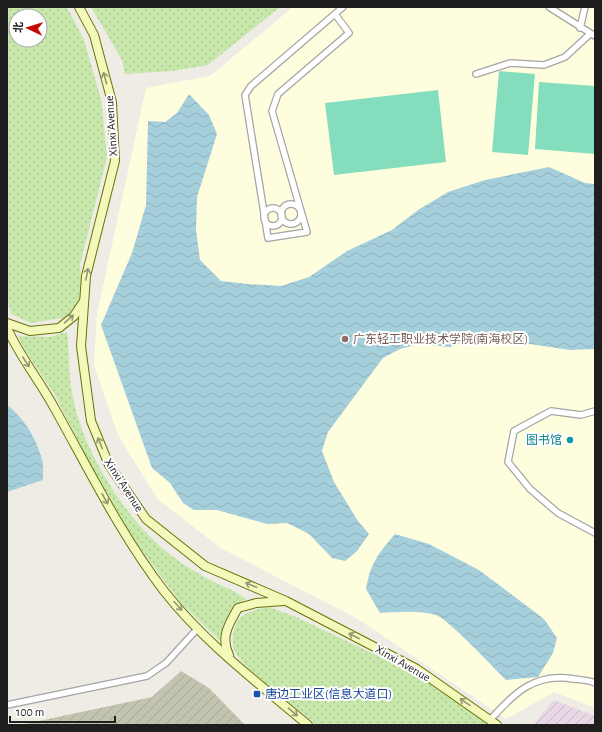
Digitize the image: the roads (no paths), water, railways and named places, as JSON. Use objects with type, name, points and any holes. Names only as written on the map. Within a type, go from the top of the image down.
[{"type":"main road","name":"Xinxi Avenue","points":[[79,7],[94,35],[112,102],[115,161],[86,276],[81,346],[91,421],[109,465],[146,519],[206,566],[286,601],[417,669],[497,725]]},
{"type":"main road","points":[[7,323],[30,331],[59,328],[74,316],[84,300]]},
{"type":"main road","name":"Xinxi Avenue","points":[[7,328],[13,342],[48,396],[126,536],[164,591],[198,628],[308,725]]},
{"type":"main road","points":[[232,659],[224,645],[228,625],[238,608],[256,603],[286,601]]},
{"type":"street","points":[[335,14],[349,32],[278,94],[272,111],[307,232],[268,238],[245,95],[251,86],[343,7]]},
{"type":"street","points":[[476,74],[510,63],[544,65],[565,57],[592,35],[549,7]]},
{"type":"street","points":[[580,28],[585,7]]},
{"type":"street","points":[[282,216],[277,210],[272,209],[266,213],[265,219],[268,224],[273,226],[279,224],[282,216],[284,207],[290,205],[298,207],[301,213],[300,219],[291,224],[285,222],[282,216]]},
{"type":"street","points":[[595,411],[581,415],[551,412],[514,431],[508,462],[530,489],[558,513],[595,533]]},
{"type":"street","points":[[7,705],[146,676],[166,663],[198,628]]},
{"type":"street","points":[[490,720],[512,696],[539,680],[562,677],[595,683]]},
{"type":"water","points":[[189,94],[209,115],[217,134],[197,197],[196,230],[200,260],[221,281],[281,286],[309,277],[347,251],[392,230],[418,210],[448,192],[485,180],[549,167],[585,183],[595,184],[595,349],[570,350],[477,336],[451,347],[419,344],[400,349],[383,358],[328,432],[322,451],[334,482],[358,521],[369,534],[357,551],[345,561],[332,558],[309,534],[287,523],[267,524],[217,510],[194,510],[183,503],[170,483],[152,468],[101,325],[132,253],[146,205],[148,121],[165,122],[177,113]]},
{"type":"water","points":[[7,405],[18,415],[32,434],[42,459],[43,480],[7,492]]},
{"type":"water","points":[[395,534],[429,544],[479,570],[544,619],[557,638],[553,653],[538,677],[506,680],[460,634],[442,618],[436,615],[415,612],[380,613],[366,589],[370,572],[376,559]]},
{"type":"place","name":"广东轻工职业技术学院(南海校区)","points":[[345,339]]},
{"type":"place","name":"图书馆","points":[[570,440]]},
{"type":"place","name":"唐边工业区(信息大道口)","points":[[257,694]]}]
